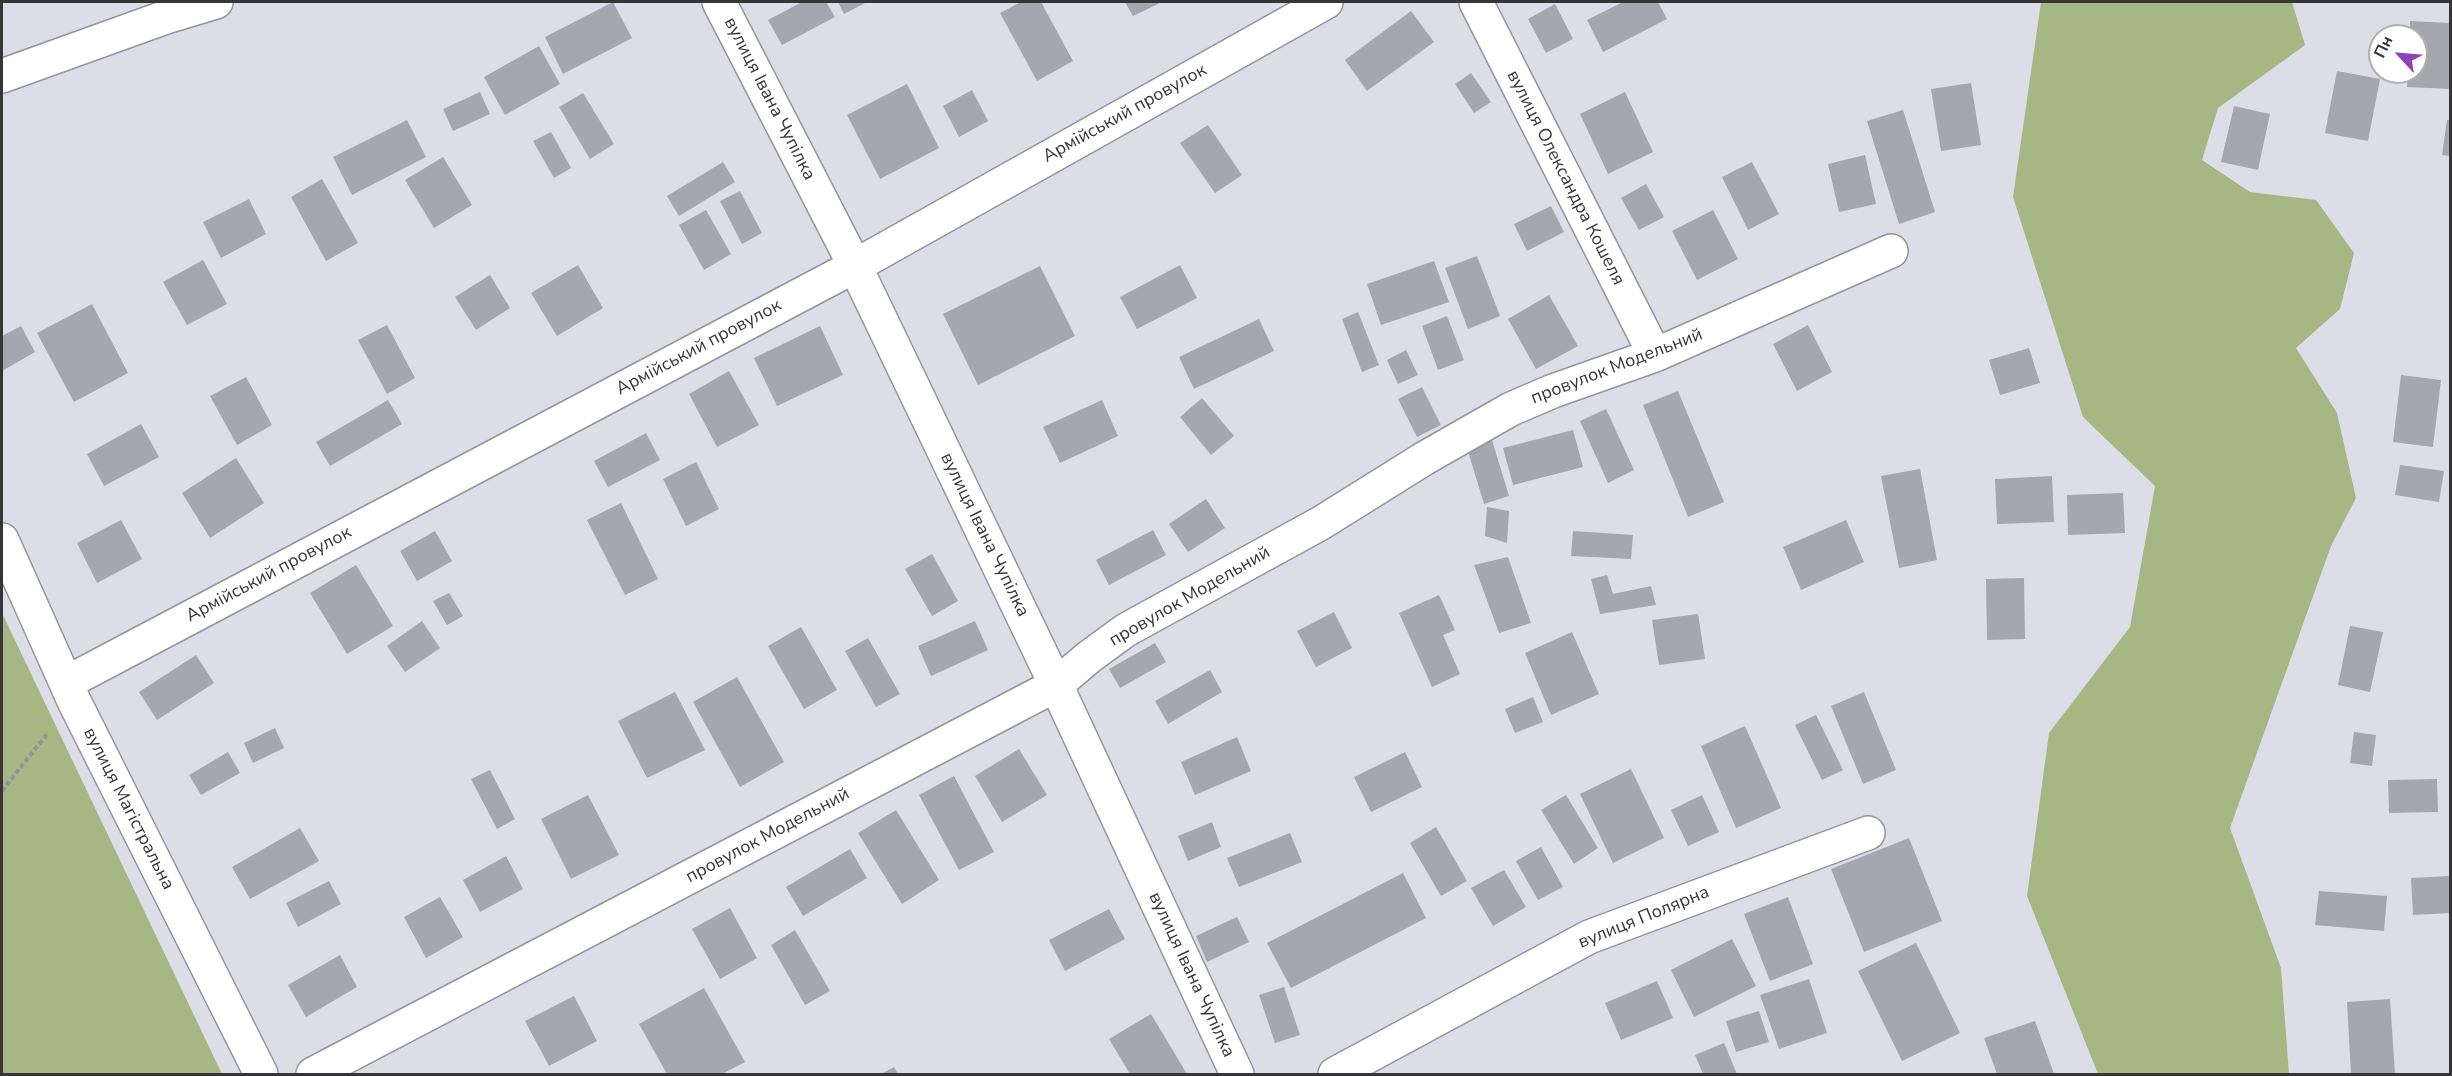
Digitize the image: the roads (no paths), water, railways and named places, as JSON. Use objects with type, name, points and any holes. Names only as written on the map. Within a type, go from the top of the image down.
[{"type":"street","points":[[2,76],[166,16],[216,2]]},
{"type":"street","name":"вулиця Івана Чупілка","points":[[719,2],[855,266],[1056,685],[1237,1074]]},
{"type":"street","name":"Армійський провулок","points":[[70,692],[855,266],[1326,2]]},
{"type":"street","name":"вулиця Олександра Кошеля","points":[[1476,2],[1655,355]]},
{"type":"street","name":"провулок Модельний","points":[[313,1074],[1056,685],[1126,630],[1321,523],[1425,458],[1511,409],[1553,391],[1655,355],[1891,251]]},
{"type":"street","name":"вулиця Магістральна","points":[[2,540],[70,692],[261,1074]]},
{"type":"street","name":"вулиця Полярна","points":[[1335,1074],[1589,937],[1868,833]]}]
